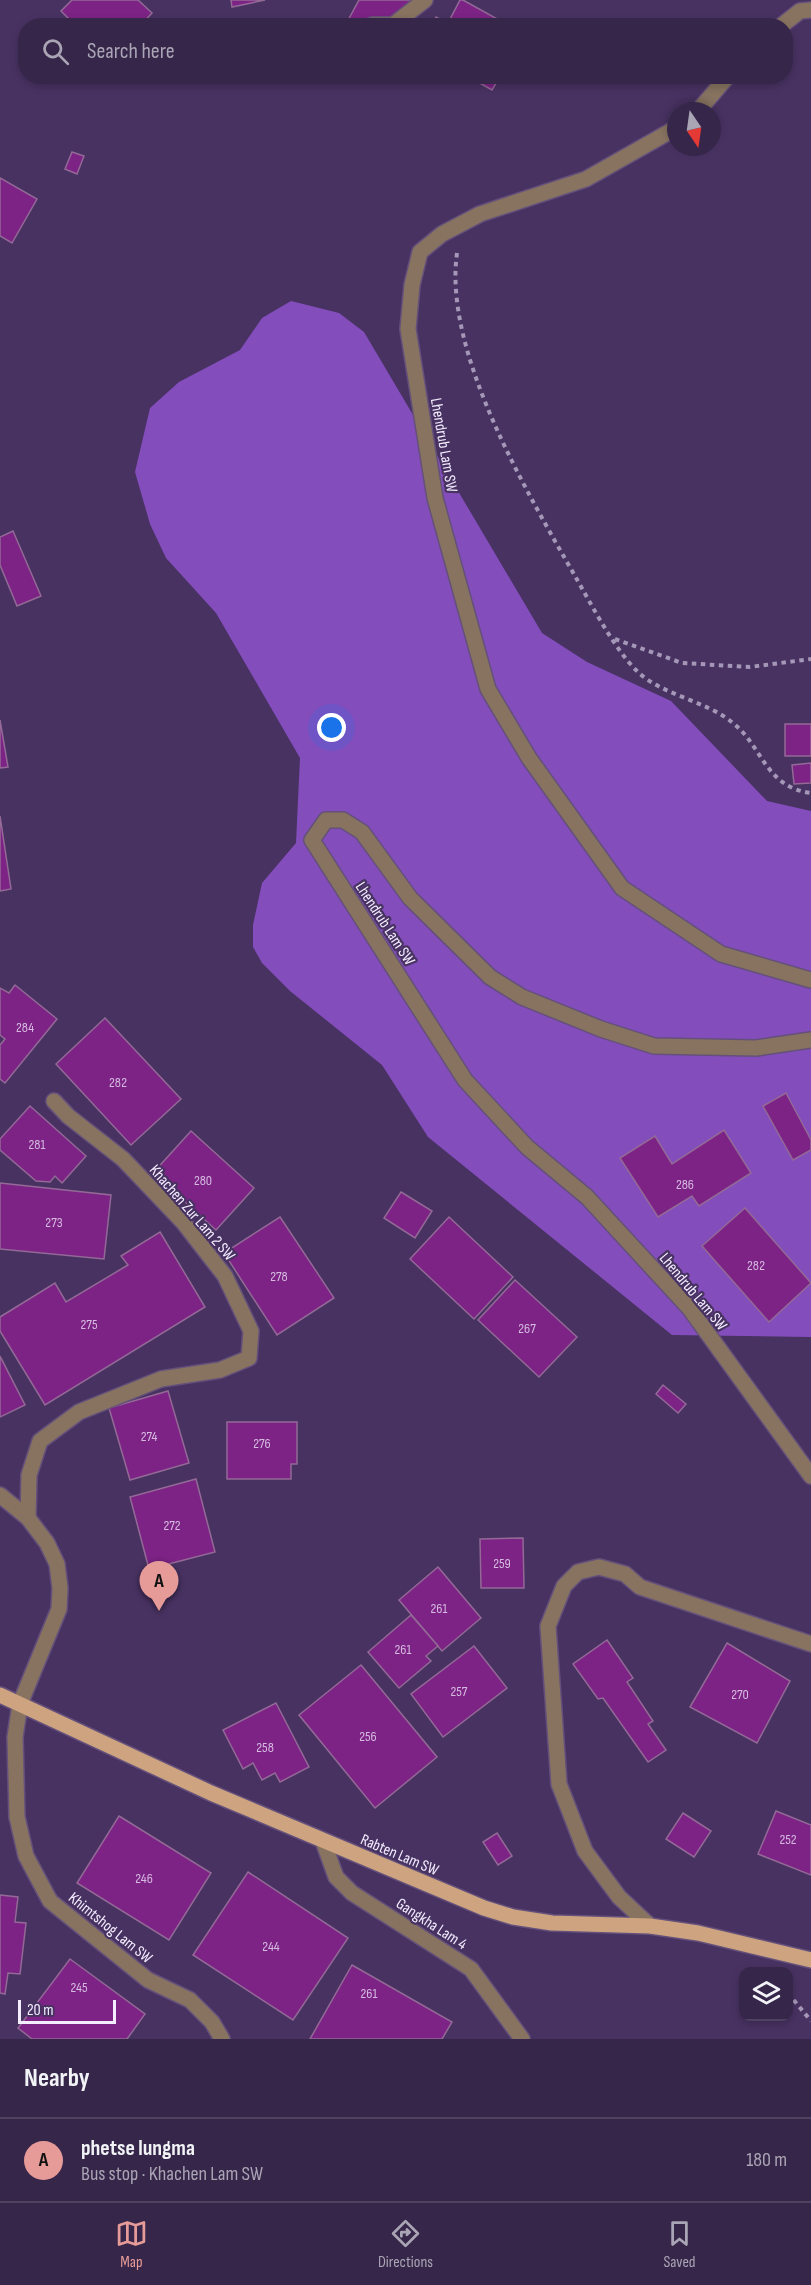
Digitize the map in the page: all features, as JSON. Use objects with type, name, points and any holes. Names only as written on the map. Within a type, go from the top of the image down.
[{"type":"main road","name":"Rabten Lam SW","points":[[0,1695],[323,1841],[484,1908],[513,1917],[552,1923],[650,1926],[698,1933],[811,1960]]},
{"type":"street","points":[[403,18],[425,0]]},
{"type":"street","points":[[791,18],[800,11],[811,10]]},
{"type":"street","points":[[706,102],[721,84]]},
{"type":"street","name":"Lhendrub Lam SW","points":[[667,133],[586,179],[480,214],[442,234],[420,252],[412,285],[408,329],[435,498],[488,689],[529,758],[622,888],[721,954],[811,980]]},
{"type":"street","name":"Lhendrub Lam SW","points":[[811,1040],[756,1048],[654,1046],[591,1025],[522,997],[490,977],[410,898],[362,832],[343,820],[326,820],[312,840],[465,1080],[527,1147],[587,1197],[690,1309],[811,1476]]},
{"type":"street","name":"Khachen Zur Lam 2 SW","points":[[28,1518],[29,1475],[40,1441],[79,1412],[161,1379],[220,1370],[249,1358],[250,1349],[251,1331],[225,1276],[183,1222],[123,1159],[68,1116],[54,1101]]},
{"type":"street","name":"Khimtshog Lam SW","points":[[0,1496],[28,1518],[47,1543],[57,1564],[60,1588],[59,1609],[20,1704],[15,1737],[17,1817],[26,1856],[51,1901],[148,1980],[190,2000],[212,2022],[222,2039]]},
{"type":"street","points":[[650,1926],[619,1897],[585,1851],[559,1784],[548,1626],[564,1586],[578,1572],[599,1568],[625,1574],[640,1587],[811,1644]]},
{"type":"street","name":"Gangkha Lam 4","points":[[323,1841],[336,1877],[352,1893],[471,1969],[522,2039]]},
{"type":"path","points":[[458,249],[455,269],[458,310],[473,368],[493,417],[537,510],[614,639],[637,671],[734,723],[773,775],[797,791],[811,793]]},
{"type":"path","points":[[614,639],[682,663],[750,667],[811,659]]},
{"type":"path","points":[[793,1998],[811,2020]]},
{"type":"shaded area","points":[[291,301],[339,313],[364,332],[542,633],[587,662],[671,701],[767,801],[811,811],[811,1337],[672,1335],[428,1137],[382,1065],[290,991],[262,963],[253,947],[253,925],[262,883],[296,843],[300,758],[216,613],[166,558],[150,524],[135,472],[150,408],[179,382],[240,350],[262,318]]},
{"type":"building","points":[[72,0],[138,0],[152,13],[147,18],[68,18],[61,11]]},
{"type":"building","points":[[231,0],[265,0],[232,7]]},
{"type":"building","points":[[359,0],[415,0],[405,18],[349,18]]},
{"type":"building","points":[[460,0],[463,0],[496,18],[451,18]]},
{"type":"building","points":[[481,84],[495,84],[492,90]]},
{"type":"building","points":[[72,152],[84,156],[77,174],[65,169]]},
{"type":"building","points":[[0,178],[37,199],[12,243],[0,236]]},
{"type":"building","points":[[13,531],[41,596],[17,606],[0,565],[0,537]]},
{"type":"building","points":[[0,720],[8,767],[0,768]]},
{"type":"building","points":[[785,724],[811,724],[811,756],[785,756]]},
{"type":"building","points":[[811,763],[811,783],[794,784],[792,765]]},
{"type":"building","points":[[0,816],[11,889],[0,891]]},
{"type":"building","points":[[15,985],[57,1019],[5,1083],[0,1079],[0,1045],[5,1039],[0,1035],[0,988],[9,993]]},
{"type":"building","points":[[105,1018],[181,1099],[131,1145],[56,1064]]},
{"type":"building","points":[[786,1093],[811,1140],[811,1150],[793,1160],[763,1106]]},
{"type":"building","points":[[30,1106],[86,1156],[62,1183],[55,1176],[50,1182],[36,1181],[0,1150],[0,1139]]},
{"type":"building","points":[[724,1130],[751,1173],[699,1206],[692,1196],[658,1217],[620,1158],[655,1136],[672,1164]]},
{"type":"building","points":[[191,1131],[254,1188],[216,1230],[153,1173]]},
{"type":"building","points":[[0,1183],[111,1195],[104,1259],[0,1249]]},
{"type":"building","points":[[401,1192],[432,1211],[415,1238],[384,1218]]},
{"type":"building","points":[[745,1208],[811,1283],[769,1322],[702,1246]]},
{"type":"building","points":[[280,1217],[334,1298],[277,1335],[224,1253]]},
{"type":"building","points":[[449,1217],[513,1277],[474,1319],[410,1259]]},
{"type":"building","points":[[160,1232],[205,1307],[45,1405],[0,1331],[0,1317],[55,1283],[66,1302],[128,1265],[121,1256]]},
{"type":"building","points":[[515,1280],[577,1337],[539,1377],[478,1320]]},
{"type":"building","points":[[0,1356],[25,1405],[0,1417]]},
{"type":"building","points":[[663,1385],[686,1404],[678,1413],[656,1394]]},
{"type":"building","points":[[168,1391],[189,1463],[130,1480],[109,1408]]},
{"type":"building","points":[[227,1422],[297,1422],[297,1464],[291,1464],[291,1479],[227,1479]]},
{"type":"building","points":[[196,1479],[215,1552],[149,1569],[130,1497]]},
{"type":"building","points":[[523,1538],[524,1588],[481,1588],[480,1539]]},
{"type":"building","points":[[438,1567],[481,1618],[442,1651],[399,1600]]},
{"type":"building","points":[[411,1615],[438,1646],[426,1656],[431,1661],[399,1688],[368,1652]]},
{"type":"building","points":[[607,1640],[633,1678],[627,1682],[653,1721],[648,1724],[666,1750],[648,1762],[603,1698],[598,1699],[573,1664]]},
{"type":"building","points":[[727,1643],[790,1681],[757,1743],[690,1707]]},
{"type":"building","points":[[474,1646],[507,1688],[443,1737],[411,1694]]},
{"type":"building","points":[[361,1665],[437,1757],[375,1808],[299,1715]]},
{"type":"building","points":[[276,1703],[309,1767],[280,1782],[275,1773],[262,1780],[253,1763],[243,1769],[223,1730]]},
{"type":"building","points":[[776,1811],[811,1825],[811,1875],[758,1854]]},
{"type":"building","points":[[683,1813],[711,1831],[694,1857],[666,1839]]},
{"type":"building","points":[[119,1816],[211,1873],[169,1940],[77,1883]]},
{"type":"building","points":[[497,1833],[512,1856],[498,1865],[483,1842]]},
{"type":"building","points":[[248,1872],[348,1938],[293,2020],[193,1955]]},
{"type":"building","points":[[0,1895],[18,1897],[15,1922],[26,1923],[20,1974],[8,1973],[5,1994],[0,1993]]},
{"type":"building","points":[[70,1959],[145,2014],[127,2039],[32,2039],[18,2028]]},
{"type":"building","points":[[352,1965],[452,2022],[442,2039],[310,2039]]},
{"type":"place","name":"phetse lungma","points":[[159,1611]]}]
